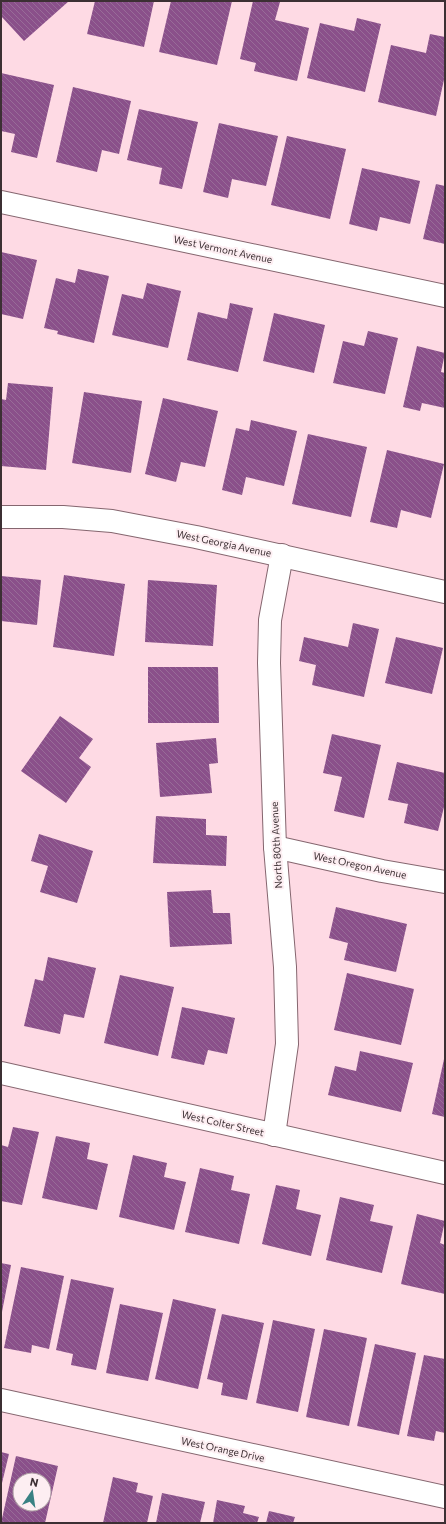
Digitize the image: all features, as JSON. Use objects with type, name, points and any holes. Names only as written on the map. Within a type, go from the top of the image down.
[{"type":"street","name":"West Vermont Avenue","points":[[1,202],[445,296]]},
{"type":"street","name":"West Georgia Avenue","points":[[1,517],[63,517],[112,521],[282,555],[445,592]]},
{"type":"street","name":"North 80th Avenue","points":[[274,1135],[287,1044],[285,966],[275,847],[269,663],[270,620],[282,555]]},
{"type":"street","name":"West Oregon Avenue","points":[[275,847],[382,871],[445,882]]},
{"type":"street","name":"West Colter Street","points":[[1,1073],[445,1173]]},
{"type":"street","name":"West Orange Drive","points":[[1,1400],[445,1497]]},
{"type":"building","points":[[1,1],[69,1],[24,41],[1,16]]},
{"type":"building","points":[[95,1],[154,1],[144,47],[87,34]]},
{"type":"building","points":[[171,1],[232,1],[217,65],[159,52]]},
{"type":"building","points":[[253,1],[280,2],[275,20],[309,28],[297,81],[254,71],[256,63],[240,59]]},
{"type":"building","points":[[357,18],[381,24],[365,92],[307,78],[320,23],[354,31]]},
{"type":"building","points":[[430,34],[445,37],[445,75],[436,116],[378,102],[391,45],[426,53]]},
{"type":"building","points":[[1,73],[54,85],[37,158],[11,152],[15,134],[1,131]]},
{"type":"building","points":[[73,87],[131,101],[119,154],[102,150],[97,172],[56,162]]},
{"type":"building","points":[[139,109],[198,122],[182,189],[159,184],[162,168],[127,160]]},
{"type":"building","points":[[219,123],[278,136],[266,186],[232,179],[228,198],[203,192]]},
{"type":"building","points":[[287,136],[346,149],[330,219],[271,205]]},
{"type":"building","points":[[362,168],[420,181],[410,224],[380,217],[377,231],[349,224]]},
{"type":"building","points":[[436,184],[445,186],[445,244],[423,239]]},
{"type":"building","points":[[1,252],[37,260],[23,319],[1,314]]},
{"type":"building","points":[[78,269],[109,276],[94,343],[57,334],[58,331],[44,328],[56,278],[75,283]]},
{"type":"building","points":[[147,283],[181,291],[168,348],[112,335],[122,294],[143,299]]},
{"type":"building","points":[[230,303],[253,308],[238,372],[187,360],[198,312],[227,319]]},
{"type":"building","points":[[274,313],[325,325],[314,373],[263,361]]},
{"type":"building","points":[[368,331],[398,338],[385,394],[333,383],[343,341],[364,346]]},
{"type":"building","points":[[417,346],[445,353],[441,372],[445,373],[445,408],[422,403],[420,411],[403,407]]},
{"type":"building","points":[[8,383],[53,387],[46,470],[1,466],[1,399],[6,400]]},
{"type":"building","points":[[84,392],[142,401],[131,473],[72,463]]},
{"type":"building","points":[[163,398],[218,411],[205,467],[181,462],[176,482],[145,474]]},
{"type":"building","points":[[251,420],[297,431],[284,486],[246,477],[242,495],[222,490],[236,428],[249,431]]},
{"type":"building","points":[[308,434],[367,447],[351,517],[292,504]]},
{"type":"building","points":[[387,450],[444,464],[431,518],[401,510],[397,528],[370,522]]},
{"type":"building","points":[[64,575],[125,584],[114,656],[53,647]]},
{"type":"building","points":[[1,576],[41,580],[37,625],[1,621]]},
{"type":"building","points":[[148,580],[217,585],[213,646],[145,642]]},
{"type":"building","points":[[353,623],[379,629],[364,697],[312,685],[316,665],[299,661],[304,637],[348,647]]},
{"type":"building","points":[[396,637],[443,648],[432,694],[385,683]]},
{"type":"building","points":[[148,667],[218,667],[219,723],[148,723]]},
{"type":"building","points":[[60,716],[93,739],[79,758],[91,767],[66,803],[21,771]]},
{"type":"building","points":[[332,734],[381,745],[364,818],[334,811],[342,777],[323,773]]},
{"type":"building","points":[[216,738],[218,763],[209,764],[212,793],[160,797],[156,743]]},
{"type":"building","points":[[397,762],[445,773],[445,803],[438,831],[404,823],[408,804],[388,800]]},
{"type":"building","points":[[156,816],[206,819],[206,835],[227,836],[226,866],[153,863]]},
{"type":"building","points":[[39,834],[93,851],[77,903],[40,892],[48,866],[31,861]]},
{"type":"building","points":[[211,890],[213,913],[230,913],[232,944],[170,947],[167,892]]},
{"type":"building","points":[[336,907],[407,924],[396,972],[344,960],[348,943],[329,938]]},
{"type":"building","points":[[48,957],[96,968],[84,1018],[64,1014],[60,1034],[24,1026],[35,979],[43,981]]},
{"type":"building","points":[[347,973],[414,989],[401,1045],[334,1030]]},
{"type":"building","points":[[120,975],[174,987],[158,1056],[104,1043]]},
{"type":"building","points":[[182,1007],[235,1018],[227,1054],[208,1050],[204,1065],[171,1058]]},
{"type":"building","points":[[360,1051],[413,1063],[401,1112],[328,1095],[335,1066],[356,1071]]},
{"type":"building","points":[[445,1059],[445,1117],[432,1114]]},
{"type":"building","points":[[13,1127],[39,1132],[22,1205],[1,1201],[1,1145],[8,1147]]},
{"type":"building","points":[[56,1136],[90,1143],[87,1159],[108,1164],[97,1210],[42,1198]]},
{"type":"building","points":[[133,1155],[167,1163],[164,1177],[186,1182],[174,1230],[119,1217]]},
{"type":"building","points":[[200,1168],[234,1176],[231,1190],[250,1194],[239,1244],[185,1232]]},
{"type":"building","points":[[276,1185],[300,1190],[296,1209],[321,1215],[311,1256],[262,1244]]},
{"type":"building","points":[[340,1197],[374,1205],[370,1221],[393,1226],[382,1273],[326,1260]]},
{"type":"building","points":[[417,1214],[445,1221],[440,1243],[445,1245],[445,1294],[401,1284]]},
{"type":"building","points":[[1,1263],[11,1265],[2,1312],[1,1312]]},
{"type":"building","points":[[21,1267],[64,1276],[49,1349],[32,1345],[31,1353],[4,1348]]},
{"type":"building","points":[[71,1279],[114,1288],[96,1370],[71,1365],[73,1354],[56,1350]]},
{"type":"building","points":[[173,1299],[216,1309],[198,1389],[155,1379]]},
{"type":"building","points":[[120,1304],[163,1313],[148,1381],[106,1373]]},
{"type":"building","points":[[222,1314],[264,1323],[247,1400],[221,1395],[223,1383],[207,1379]]},
{"type":"building","points":[[273,1320],[315,1329],[298,1412],[256,1403]]},
{"type":"building","points":[[324,1329],[367,1338],[349,1426],[306,1417]]},
{"type":"building","points":[[375,1344],[416,1353],[399,1435],[357,1426]]},
{"type":"building","points":[[424,1355],[445,1359],[445,1433],[436,1431],[434,1441],[407,1436]]},
{"type":"building","points":[[1,1452],[9,1454],[2,1483],[1,1483]]},
{"type":"building","points":[[16,1456],[58,1466],[52,1492],[52,1472],[12,1472]]},
{"type":"building","points":[[12,1474],[12,1512],[48,1512],[45,1523],[1,1523]]},
{"type":"building","points":[[113,1477],[138,1483],[136,1492],[153,1496],[147,1523],[103,1523]]},
{"type":"building","points":[[162,1493],[205,1502],[200,1523],[156,1523]]},
{"type":"building","points":[[217,1500],[245,1506],[243,1513],[259,1517],[257,1523],[213,1523]]},
{"type":"building","points":[[269,1511],[295,1517],[293,1523],[266,1523]]}]
